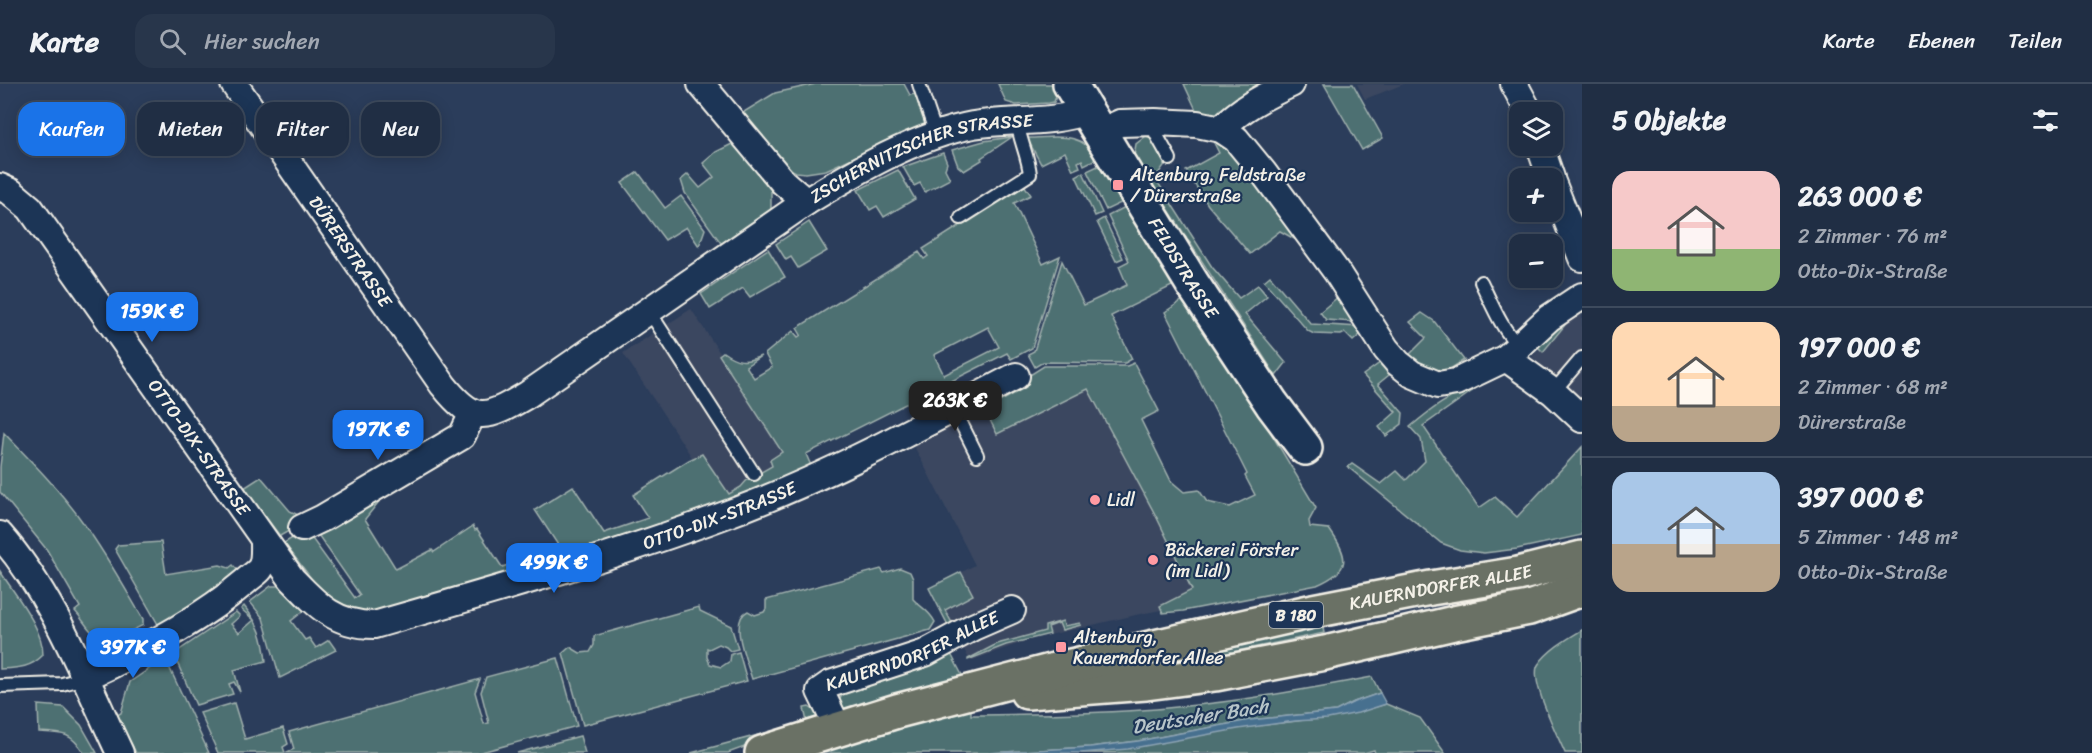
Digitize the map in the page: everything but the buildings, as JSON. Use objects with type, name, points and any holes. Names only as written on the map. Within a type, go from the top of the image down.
[{"type":"main road","name":"KAUERNDORFER ALLEE","points":[[762,753],[838,728],[1043,672],[1192,637],[1431,588],[1518,574],[1582,558]]},
{"type":"main road","name":"KAUERNDORFER ALLEE","points":[[948,698],[1146,683],[1215,674],[1325,653],[1529,608],[1582,590]]},
{"type":"street","name":"DÜRERSTRASSE","points":[[234,84],[443,385],[458,404],[473,413]]},
{"type":"street","name":"ZSCHERNITZSCHER STRASSE","points":[[701,84],[783,182],[806,202],[847,177],[936,134],[972,125],[1074,116],[1094,122],[1197,124],[1221,129]]},
{"type":"street","name":"FELDSTRASSE","points":[[1070,84],[1192,283],[1272,405],[1305,448]]},
{"type":"street","points":[[1289,84],[1256,101],[1233,117],[1221,129],[1236,139],[1263,172],[1336,271],[1386,349],[1412,374],[1438,385],[1456,382],[1512,352],[1549,318],[1582,296]]},
{"type":"street","points":[[1514,84],[1524,102]]},
{"type":"street","name":"OTTO-DIX-STRASSE","points":[[0,187],[11,192],[30,208],[291,579],[318,606],[357,625],[374,625],[658,539],[727,515],[838,467],[1016,376]]},
{"type":"street","points":[[302,528],[332,513],[462,436],[473,413],[483,415],[514,402],[806,202]]},
{"type":"street","points":[[1563,209],[1582,258]]},
{"type":"street","points":[[1512,352],[1582,419]]},
{"type":"street","points":[[0,535],[29,575],[63,632],[120,753]]},
{"type":"street","points":[[84,678],[109,667],[184,624],[236,589],[261,569],[264,542]]},
{"type":"street","name":"KAUERNDORFER ALLEE","points":[[838,728],[820,691],[844,678],[925,653],[973,627],[1012,610]]},
{"type":"lane","points":[[920,84],[936,134]]},
{"type":"lane","points":[[961,218],[1030,174],[1029,163],[1019,138],[1017,120]]},
{"type":"lane","points":[[1155,122],[1156,134],[1170,159]]},
{"type":"lane","points":[[1481,282],[1512,339],[1512,352]]},
{"type":"lane","points":[[649,311],[754,474]]},
{"type":"lane","points":[[1553,392],[1582,358]]},
{"type":"lane","points":[[954,408],[977,455]]},
{"type":"lane","points":[[0,686],[62,684],[84,678]]},
{"type":"shaded area","points":[[1357,84],[1404,84],[1365,99]]},
{"type":"shaded area","points":[[1582,308],[1582,399],[1532,357]]},
{"type":"shaded area","points":[[691,309],[791,461],[724,506],[623,353]]},
{"type":"shaded area","points":[[1088,373],[1205,587],[1194,604],[1032,639],[970,661],[933,588],[975,565],[912,442],[1047,375]]},
{"type":"shaded area","points":[[1380,693],[1386,704],[1328,719],[1238,729],[1128,749],[1081,753],[989,753],[1090,747],[1138,741],[1250,720],[1336,711]]},
{"type":"green space","points":[[816,84],[904,84],[910,95],[915,94],[926,124],[826,170],[796,172],[784,166],[739,115],[775,93]]},
{"type":"green space","points":[[998,84],[1053,84],[1056,96],[1054,102],[1016,105],[1006,102]]},
{"type":"green space","points":[[1184,84],[1276,84],[1216,115],[1198,114]]},
{"type":"green space","points":[[1324,84],[1353,84],[1383,138],[1362,150]]},
{"type":"green space","points":[[1146,136],[1152,138],[1166,163],[1155,178],[1212,267],[1239,298],[1258,285],[1267,296],[1245,314],[1286,363],[1276,376],[1134,156],[1136,144]]},
{"type":"green space","points":[[1012,137],[964,171],[958,166],[952,150],[984,141]]},
{"type":"green space","points":[[1027,138],[1075,139],[1091,149],[1098,158],[1084,165],[1082,160],[1078,162],[1080,167],[1073,170],[1065,152],[1041,164]]},
{"type":"green space","points":[[1213,141],[1229,146],[1309,247],[1280,231],[1250,254],[1208,205],[1186,171],[1219,153]]},
{"type":"green space","points":[[734,143],[771,190],[771,214],[723,246],[685,193],[681,180],[688,174],[700,188],[714,177],[703,163],[716,152]]},
{"type":"green space","points":[[943,153],[947,163],[945,169],[950,179],[925,192],[920,183],[914,186],[903,167]]},
{"type":"green space","points":[[1102,164],[1125,201],[1106,210],[1087,171]]},
{"type":"green space","points":[[898,170],[915,199],[884,217],[877,206],[870,210],[858,190]]},
{"type":"green space","points":[[638,172],[665,208],[681,196],[705,229],[699,246],[686,227],[665,240],[622,183]]},
{"type":"green space","points":[[1083,172],[1102,213],[1095,216],[1076,176]]},
{"type":"green space","points":[[1024,185],[1031,195],[1014,203],[1043,264],[1060,256],[1032,348],[1011,359],[1007,353],[806,454],[812,468],[630,541],[364,617],[327,599],[284,543],[304,531],[308,533],[355,598],[360,595],[314,529],[385,494],[365,519],[396,569],[432,550],[434,552],[473,526],[502,567],[560,548],[535,510],[573,486],[604,533],[648,518],[633,495],[702,454],[729,494],[741,487],[747,480],[772,466],[770,460],[782,452],[719,355],[723,352],[741,360],[761,356],[746,366],[754,378],[772,367],[765,354],[793,331],[798,337],[801,335],[797,328],[919,252],[924,259],[928,256],[923,249]],"holes":[[[988,327],[999,347],[944,375],[934,355]]]},
{"type":"green space","points":[[1127,206],[1176,284],[1111,316],[1132,359],[1125,363],[1043,362],[1035,367],[1028,354],[1034,351],[1062,261],[1084,305],[1127,285],[1119,266],[1129,261],[1108,216]]},
{"type":"green space","points":[[1104,218],[1123,258],[1116,261],[1097,222]]},
{"type":"green space","points":[[809,222],[827,251],[798,268],[791,257],[786,260],[776,244]]},
{"type":"green space","points":[[768,249],[785,277],[750,297],[743,288],[710,309],[701,294]]},
{"type":"green space","points":[[1270,276],[1311,324],[1360,327],[1363,332],[1353,341],[1345,333],[1341,335],[1314,334],[1308,331],[1264,281]]},
{"type":"green space","points":[[1339,296],[1356,320],[1353,322],[1326,320],[1320,312]]},
{"type":"green space","points":[[1186,298],[1316,508],[1309,521],[1310,527],[1329,529],[1340,547],[1344,562],[1336,574],[1317,585],[1163,613],[1160,606],[1192,590],[1157,518],[1088,389],[997,434],[985,410],[1026,387],[1022,380],[1044,366],[1127,366],[1134,363],[1159,411],[1141,420],[1171,481],[1184,492],[1199,490],[1207,502],[1230,507],[1255,495],[1245,476],[1247,474],[1165,312]]},
{"type":"green space","points":[[1582,310],[1577,317],[1573,315],[1543,352],[1535,344],[1572,311]]},
{"type":"green space","points":[[1422,313],[1434,321],[1464,360],[1441,375],[1407,357],[1426,338],[1410,322]]},
{"type":"green space","points":[[1384,360],[1394,371],[1378,384],[1403,413],[1402,424],[1386,436],[1379,427],[1396,412],[1363,375]]},
{"type":"green space","points":[[1478,387],[1423,426],[1479,508],[1495,497],[1517,517],[1582,447],[1582,535],[1517,549],[1484,553],[1460,550],[1441,543],[1348,467],[1352,464],[1381,484],[1397,471],[1406,480],[1425,461],[1421,439],[1410,427],[1433,408],[1450,398]]},
{"type":"green space","points":[[4,433],[56,488],[84,524],[143,619],[143,625],[112,637],[99,636],[91,631],[75,611],[80,607],[47,550],[0,492]]},
{"type":"green space","points":[[261,477],[290,511],[308,520],[280,536],[244,488]]},
{"type":"green space","points":[[161,542],[166,574],[220,565],[229,568],[233,565],[239,572],[229,581],[159,626],[115,549],[118,545]]},
{"type":"green space","points":[[900,568],[910,572],[913,579],[913,599],[935,622],[930,630],[752,679],[739,632],[742,616],[748,611],[755,615],[764,612],[766,600],[881,569],[884,573]]},
{"type":"green space","points":[[0,571],[38,633],[43,655],[34,663],[0,669]]},
{"type":"green space","points":[[961,572],[973,595],[945,610],[952,623],[949,627],[929,588]]},
{"type":"green space","points":[[271,586],[283,586],[306,609],[291,621],[305,640],[309,638],[316,648],[329,640],[336,650],[280,678],[263,618],[250,602]]},
{"type":"green space","points":[[244,606],[254,620],[241,609]]},
{"type":"green space","points":[[699,607],[700,611],[731,626],[738,649],[730,651],[719,644],[707,648],[710,664],[721,667],[730,661],[731,654],[739,652],[747,681],[583,725],[563,653],[570,647],[580,653],[590,652],[594,645],[594,636]]},
{"type":"green space","points":[[236,612],[240,616],[231,624],[239,633],[254,620],[264,645],[266,661],[234,670],[240,692],[234,682],[229,684],[233,694],[196,705],[176,660],[178,651]]},
{"type":"green space","points":[[1063,621],[1064,626],[1080,623],[1081,625],[1062,630],[1059,623],[1048,627],[1050,634],[1006,645],[968,660],[997,644],[1045,631],[1045,626]]},
{"type":"green space","points":[[1322,623],[1324,633],[1193,660],[1139,668],[1124,667]]},
{"type":"green space","points":[[1582,630],[1582,753],[1565,753],[1541,695],[1536,672],[1538,665],[1547,654]]},
{"type":"green space","points":[[950,652],[963,677],[852,711],[841,708],[839,700],[845,691]]},
{"type":"green space","points":[[165,658],[209,753],[136,753],[117,715],[121,713],[130,682]]},
{"type":"green space","points":[[558,658],[577,726],[478,753],[285,753],[294,749],[289,732],[480,679],[475,692],[484,724],[489,723],[481,692],[486,677]]},
{"type":"green space","points":[[1372,677],[1380,693],[1336,711],[1250,720],[1138,741],[1090,747],[989,753],[802,753],[971,707],[971,715],[1151,709],[1251,698]]},
{"type":"green space","points":[[234,703],[245,739],[283,728],[288,744],[283,747],[285,753],[218,753],[200,713]]},
{"type":"green space","points":[[1386,704],[1420,718],[1445,753],[1375,753],[1374,750],[1364,753],[1081,753],[1332,716]]},
{"type":"green space","points":[[38,705],[63,707],[81,725],[97,753],[84,753],[75,741],[65,735],[39,732]]},
{"type":"green space","points":[[809,707],[815,711],[817,717],[810,723],[728,753],[691,753],[807,722],[804,708]]},
{"type":"green space","points":[[580,736],[585,753],[517,753]]},
{"type":"place","name":"Altenburg, Feldstraße / Dürerstraße","points":[[1118,185]]},
{"type":"place","name":"Lidl","points":[[1095,500]]},
{"type":"place","name":"Bäckerei Förster (im Lidl)","points":[[1153,560]]},
{"type":"place","name":"Altenburg, Kauerndorfer Allee","points":[[1061,647]]},
{"type":"water label","name":"Deutscher Bach","points":[[1200,716]]}]
